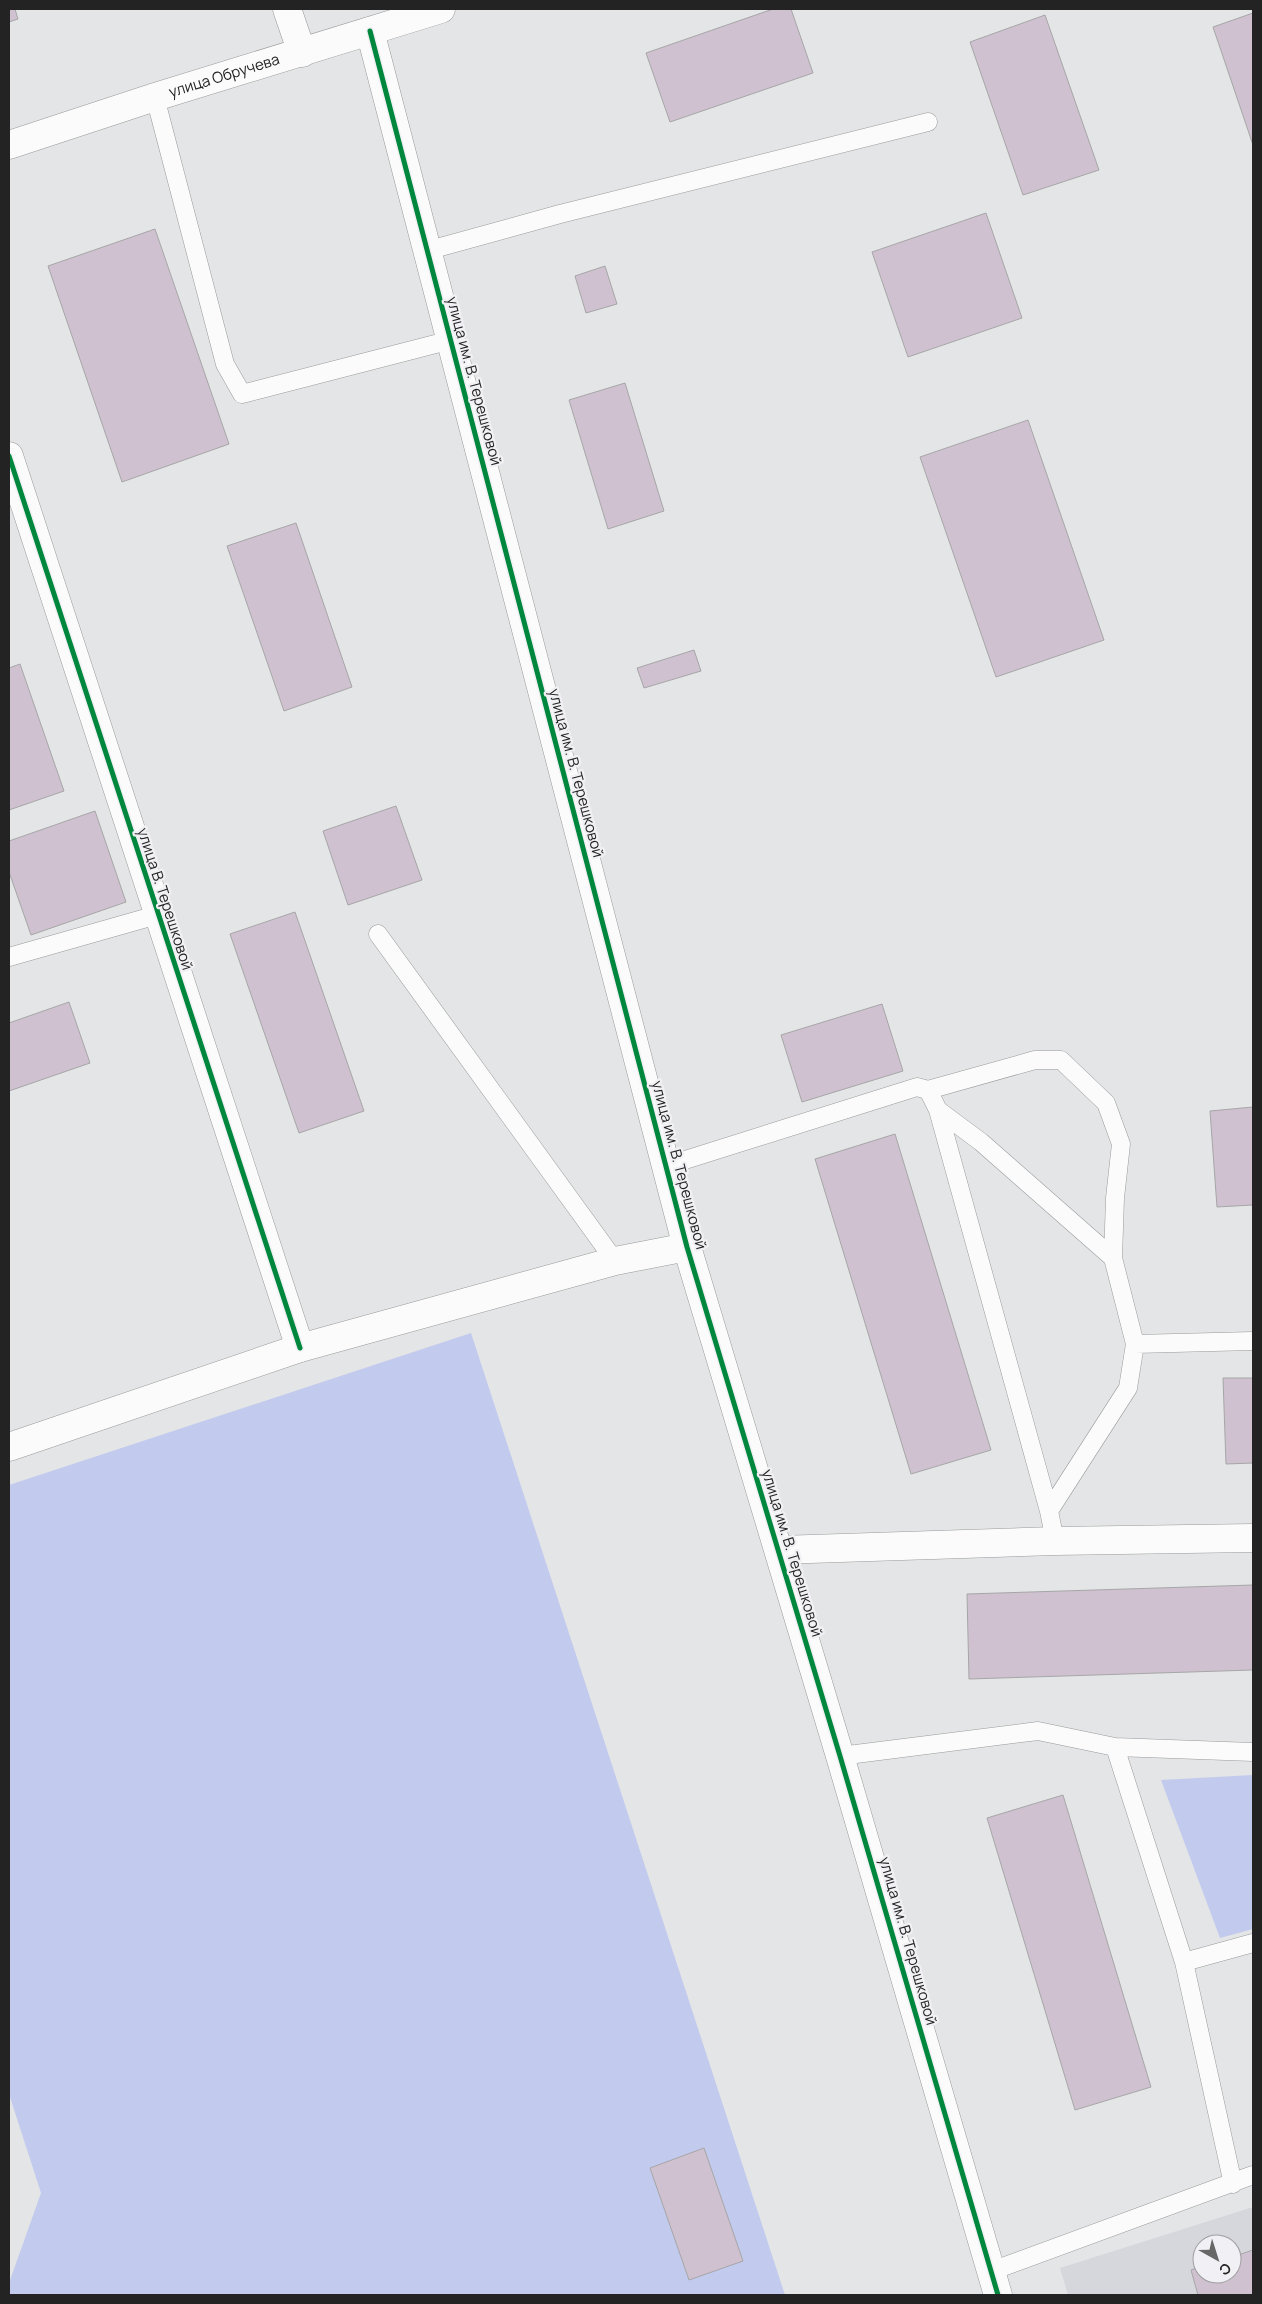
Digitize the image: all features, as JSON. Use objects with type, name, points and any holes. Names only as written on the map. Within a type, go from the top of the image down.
[{"type":"street","points":[[288,9],[302,53]]},
{"type":"street","name":"улица Обручева","points":[[9,145],[155,97],[441,9]]},
{"type":"street","name":"улица им. В. Терешковой","points":[[370,31],[687,1247],[840,1756],[993,2284]]},
{"type":"street","name":"улица В. Терешковой","points":[[9,456],[157,915],[300,1348]]},
{"type":"street","points":[[9,1447],[300,1348],[615,1261],[687,1247]]},
{"type":"street","points":[[779,1550],[1055,1540],[1253,1538]]},
{"type":"lane","points":[[155,97],[225,364],[242,394],[450,340]]},
{"type":"lane","points":[[426,251],[560,214],[928,122]]},
{"type":"lane","points":[[9,957],[157,915]]},
{"type":"lane","points":[[378,934],[615,1261]]},
{"type":"lane","points":[[666,1166],[917,1087],[928,1090],[1035,1060],[1061,1060],[1106,1103],[1121,1144],[1114,1198],[1113,1258],[1135,1344],[1128,1388],[1049,1511]]},
{"type":"lane","points":[[928,1090],[938,1110],[1049,1511],[1055,1540]]},
{"type":"lane","points":[[938,1110],[981,1142],[1113,1258]]},
{"type":"lane","points":[[1135,1344],[1253,1341]]},
{"type":"lane","points":[[840,1756],[1038,1731],[1115,1747],[1253,1752]]},
{"type":"lane","points":[[1115,1747],[1184,1962],[1233,2184]]},
{"type":"lane","points":[[1184,1962],[1253,1943]]},
{"type":"lane","points":[[993,2284],[1253,2175]]},
{"type":"shaded area","points":[[471,1333],[785,2295],[9,2295],[9,2283],[41,2193],[9,2094],[9,1485]]},
{"type":"shaded area","points":[[1253,1775],[1253,1929],[1220,1938],[1161,1780]]},
{"type":"shaded area","points":[[1253,2207],[1253,2295],[1068,2295],[1060,2268]]},
{"type":"building","points":[[9,9],[15,9],[18,19],[9,22]]},
{"type":"building","points":[[773,9],[791,9],[813,73],[670,122],[646,53]]},
{"type":"building","points":[[1253,13],[1253,145],[1213,27]]},
{"type":"building","points":[[1045,15],[1099,170],[1023,195],[970,42]]},
{"type":"building","points":[[986,213],[1022,318],[908,357],[872,252]]},
{"type":"building","points":[[155,229],[229,444],[122,482],[48,266]]},
{"type":"building","points":[[605,266],[617,304],[586,313],[575,276]]},
{"type":"building","points":[[625,383],[664,511],[608,529],[569,400]]},
{"type":"building","points":[[1028,420],[1104,640],[996,677],[920,457]]},
{"type":"building","points":[[296,523],[352,687],[284,711],[227,546]]},
{"type":"building","points":[[694,650],[701,671],[644,688],[637,668]]},
{"type":"building","points":[[20,664],[64,791],[9,810],[9,668]]},
{"type":"building","points":[[396,806],[422,880],[348,905],[323,831]]},
{"type":"building","points":[[95,811],[126,902],[31,935],[9,872],[9,841]]},
{"type":"building","points":[[295,912],[364,1111],[299,1133],[230,934]]},
{"type":"building","points":[[69,1002],[90,1063],[9,1091],[9,1023]]},
{"type":"building","points":[[882,1004],[903,1071],[802,1102],[781,1035]]},
{"type":"building","points":[[1253,1107],[1253,1205],[1217,1207],[1210,1111]]},
{"type":"building","points":[[895,1134],[991,1450],[911,1474],[815,1159]]},
{"type":"building","points":[[1223,1378],[1253,1378],[1253,1463],[1226,1464]]},
{"type":"building","points":[[1253,1585],[1253,1670],[969,1679],[967,1594]]},
{"type":"building","points":[[1063,1795],[1151,2087],[1075,2110],[987,1818]]},
{"type":"building","points":[[704,2148],[743,2261],[689,2280],[650,2168]]},
{"type":"building","points":[[1253,2250],[1253,2295],[1198,2295],[1195,2284],[1242,2284],[1242,2254]]},
{"type":"cycle path","points":[[370,31],[687,1247],[840,1756],[998,2295]]},
{"type":"cycle path","points":[[9,456],[300,1348]]}]
